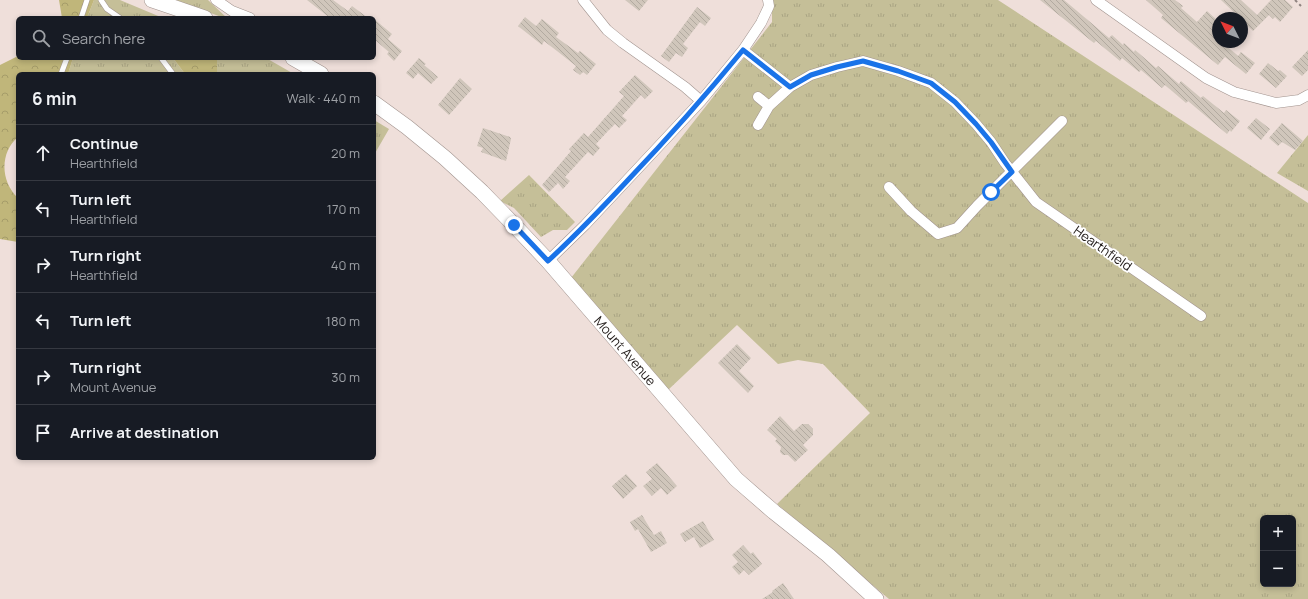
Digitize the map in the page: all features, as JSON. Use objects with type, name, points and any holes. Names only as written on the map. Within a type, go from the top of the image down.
[{"type":"street","points":[[216,0],[232,11],[245,16]]},
{"type":"street","points":[[583,0],[607,30],[685,87],[701,101]]},
{"type":"street","points":[[548,261],[585,225],[701,101],[743,50],[761,23],[769,6],[768,0]]},
{"type":"street","points":[[1096,0],[1206,78],[1234,92],[1276,103],[1299,100],[1308,95]]},
{"type":"street","points":[[156,1],[199,16]]},
{"type":"street","points":[[743,50],[790,87]]},
{"type":"street","points":[[296,60],[318,72]]},
{"type":"street","name":"Hearthfield","points":[[758,125],[769,106],[790,87],[811,75],[837,67],[863,61],[898,71],[931,83],[955,102],[976,124],[1036,202],[1201,316]]},
{"type":"street","points":[[758,97],[769,106]]},
{"type":"street","name":"Mount Avenue","points":[[376,104],[445,158],[482,192],[548,261],[736,479],[774,512],[828,555],[876,599]]},
{"type":"street","points":[[889,187],[911,211],[938,234],[957,228],[1062,121]]},
{"type":"lane","points":[[82,16],[88,0]]},
{"type":"lane","points":[[101,0],[107,9],[117,16]]},
{"type":"lane","points":[[62,72],[65,60]]},
{"type":"lane","points":[[162,60],[172,72]]},
{"type":"path","points":[[1295,0],[1301,6]]},
{"type":"green space","points":[[59,0],[94,0],[88,16],[62,16]]},
{"type":"green space","points":[[94,0],[120,0],[158,16],[88,16]]},
{"type":"green space","points":[[176,0],[208,0],[225,16],[219,16]]},
{"type":"green space","points":[[772,0],[998,0],[1308,203],[1308,599],[889,599],[777,504],[870,413],[823,364],[798,360],[778,364],[737,325],[668,390],[571,278],[772,22]]},
{"type":"green space","points":[[16,57],[16,60],[72,60],[69,72],[16,72],[16,139],[8,150],[4,167],[8,183],[16,196],[16,242],[0,239],[0,65]]},
{"type":"green space","points":[[72,60],[174,60],[184,72],[69,72]]},
{"type":"green space","points":[[174,60],[217,60],[217,72],[184,72]]},
{"type":"green space","points":[[217,60],[270,60],[290,72],[217,72]]},
{"type":"green space","points":[[376,121],[389,129],[376,152]]},
{"type":"green space","points":[[1308,135],[1308,191],[1277,173]]},
{"type":"green space","points":[[529,175],[575,222],[567,230],[553,230],[541,237],[514,208],[500,201]]},
{"type":"building","points":[[307,0],[333,0],[348,11],[352,6],[365,16],[327,16]]},
{"type":"building","points":[[625,0],[648,0],[639,11]]},
{"type":"building","points":[[1040,0],[1064,0],[1109,38],[1112,35],[1123,45],[1124,43],[1134,52],[1135,50],[1156,68],[1158,66],[1179,84],[1181,81],[1201,98],[1203,96],[1224,113],[1226,110],[1240,121],[1231,132],[1230,130],[1227,134],[1188,101],[1186,103],[1165,85],[1162,88],[1141,70],[1139,72],[1122,58],[1120,61],[1096,41],[1094,43]]},
{"type":"building","points":[[1146,0],[1175,0],[1183,6],[1181,8],[1197,22],[1207,11],[1212,16],[1212,48],[1229,48],[1238,56],[1241,52],[1255,63],[1246,74],[1225,57],[1218,65],[1161,18],[1163,15]]},
{"type":"building","points":[[1221,0],[1241,0],[1257,15],[1271,0],[1285,0],[1293,7],[1280,22],[1275,17],[1273,19],[1269,15],[1253,31],[1248,26],[1248,12],[1234,12]]},
{"type":"building","points":[[697,7],[711,18],[705,26],[700,22],[683,44],[688,48],[682,57],[676,53],[669,62],[661,56]]},
{"type":"building","points":[[525,17],[536,26],[542,19],[559,33],[556,37],[578,53],[580,51],[596,64],[587,75],[583,72],[580,75],[573,70],[576,66],[544,41],[542,45],[518,26]]},
{"type":"building","points":[[376,21],[392,34],[388,39],[402,51],[394,61],[387,54],[389,52],[376,41]]},
{"type":"building","points":[[1308,50],[1308,70],[1302,76],[1292,67]]},
{"type":"building","points":[[419,58],[426,64],[424,65],[438,77],[431,84],[418,73],[413,79],[406,73]]},
{"type":"building","points":[[1268,63],[1287,76],[1276,88],[1259,74]]},
{"type":"building","points":[[635,75],[653,91],[645,99],[641,95],[622,116],[627,120],[619,128],[615,124],[596,144],[600,148],[593,156],[588,152],[565,177],[570,181],[563,189],[558,183],[549,192],[542,185],[571,151],[569,149],[584,133],[588,137],[624,96],[619,92]]},
{"type":"building","points":[[460,78],[472,89],[449,115],[438,105]]},
{"type":"building","points":[[1256,118],[1270,129],[1261,140],[1247,128]]},
{"type":"building","points":[[1282,123],[1303,141],[1295,150],[1282,142],[1278,146],[1269,138]]},
{"type":"building","points":[[483,128],[510,137],[511,139],[506,161],[481,152],[483,148],[477,146]]},
{"type":"building","points":[[737,344],[751,358],[739,371],[754,386],[748,393],[718,363]]},
{"type":"building","points":[[780,416],[794,431],[802,424],[808,424],[813,429],[813,435],[803,445],[808,450],[795,462],[788,455],[783,455],[780,452],[781,447],[775,441],[777,439],[767,430]]},
{"type":"building","points":[[657,463],[677,486],[667,495],[661,488],[652,496],[643,486],[652,479],[646,472]]},
{"type":"building","points":[[626,474],[637,486],[623,499],[612,486]]},
{"type":"building","points":[[642,515],[654,535],[661,531],[667,543],[651,552],[638,529],[635,531],[630,522]]},
{"type":"building","points":[[703,521],[714,540],[700,548],[694,537],[685,542],[680,534]]},
{"type":"building","points":[[743,545],[751,554],[753,552],[762,564],[749,575],[744,570],[739,575],[732,567],[738,562],[732,555]]},
{"type":"building","points":[[783,583],[794,599],[762,599],[773,592],[772,591]]},
{"type":"route","points":[[514,225],[548,261],[656,151],[711,89],[743,50],[790,87],[811,75],[863,61],[898,71],[931,83],[955,102],[976,124],[1012,172],[991,192]]}]
